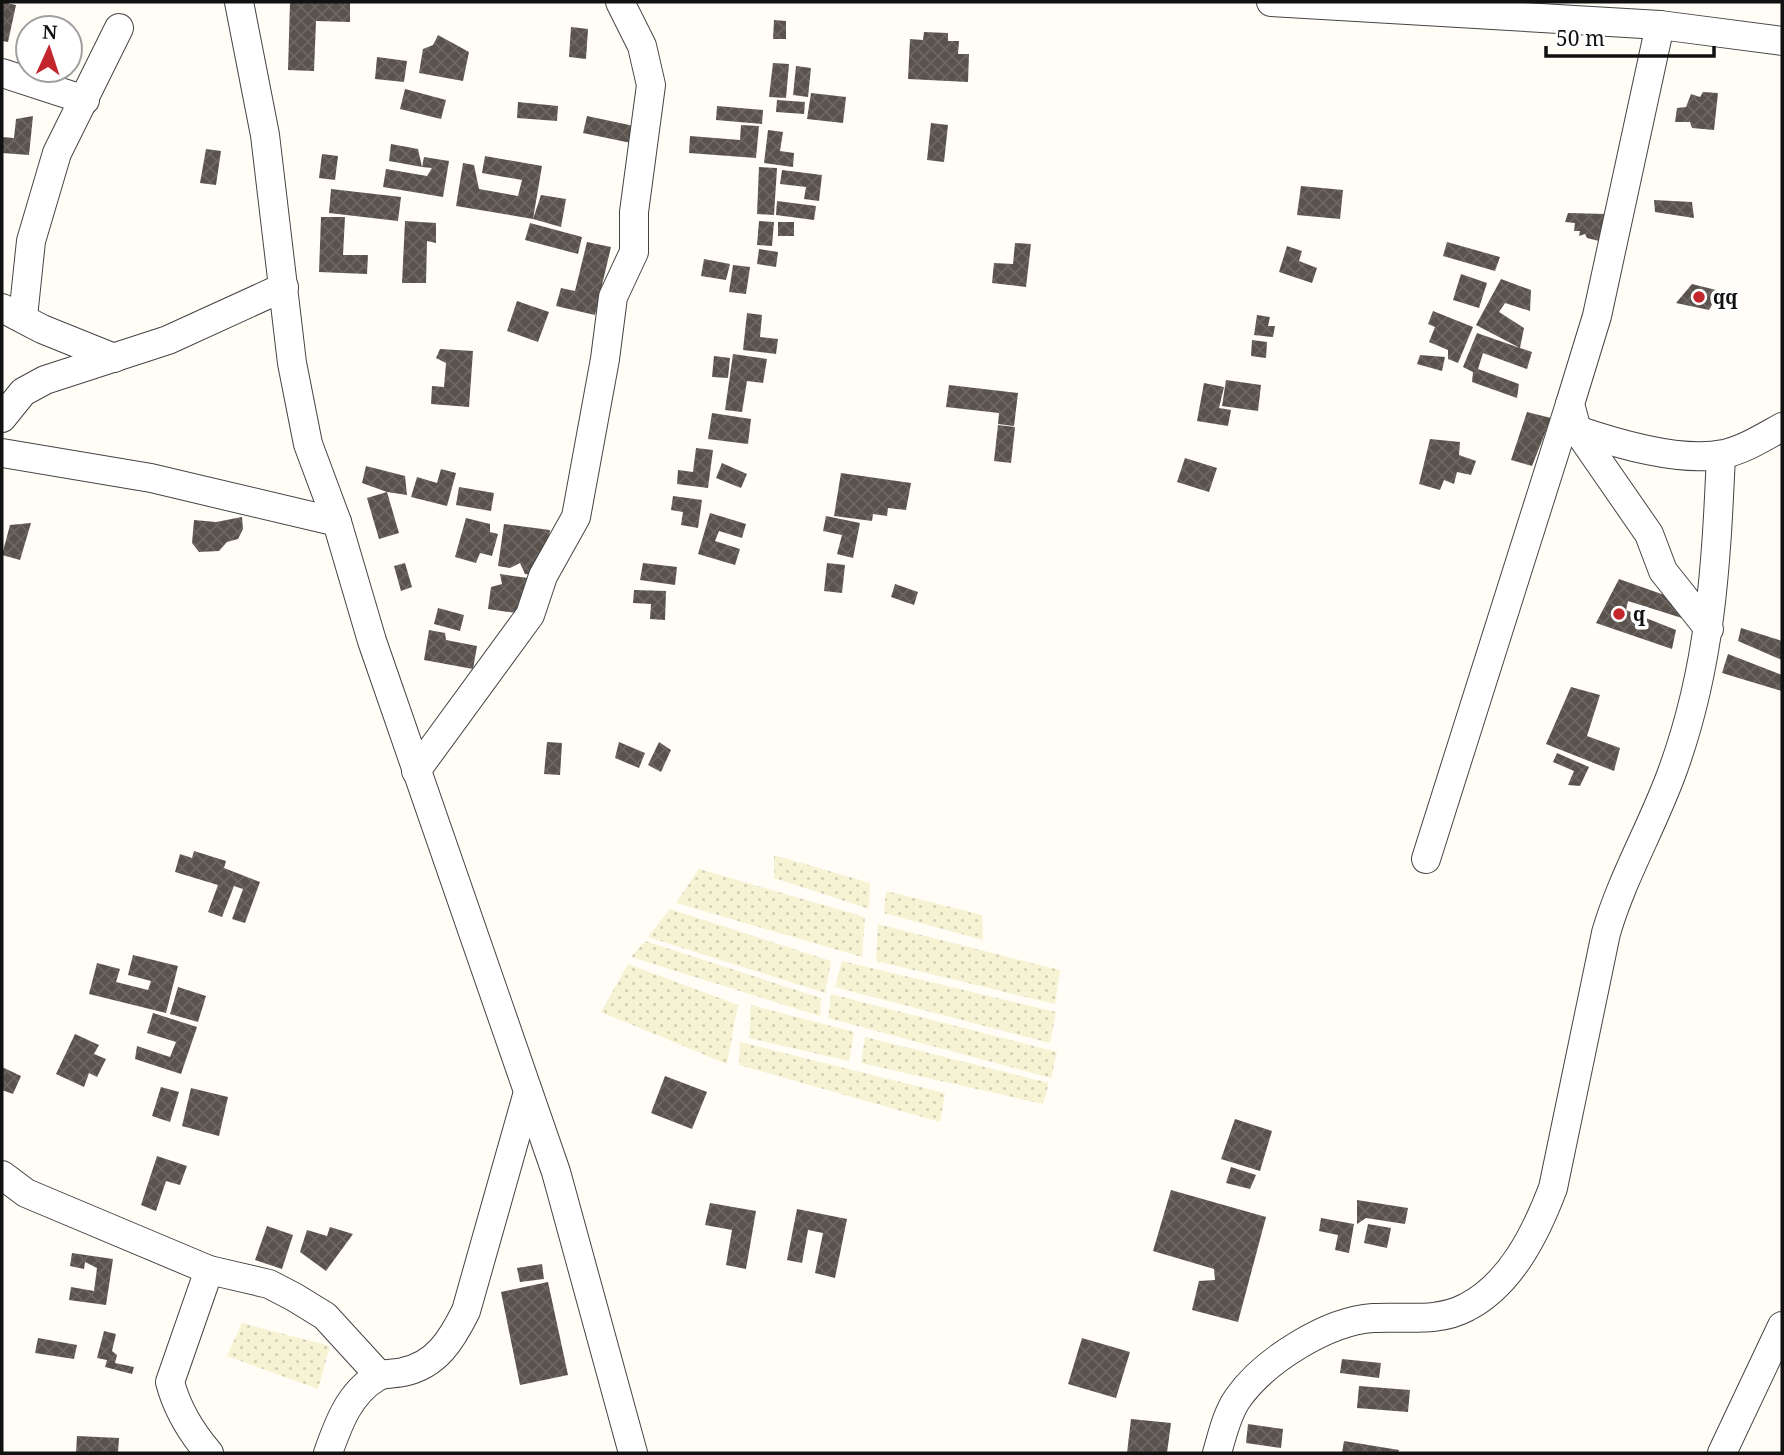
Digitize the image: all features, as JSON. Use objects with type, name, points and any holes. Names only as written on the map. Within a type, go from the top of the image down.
[{"type":"street","points":[[239,2],[265,135],[292,363],[308,444],[337,522],[372,641],[416,771],[556,1172],[633,1453]]},
{"type":"street","points":[[416,771],[530,615],[543,576],[576,517],[605,359],[613,297],[634,252],[634,212],[652,85],[642,46],[621,2]]},
{"type":"street","points":[[1272,2],[1660,24],[1782,41]]},
{"type":"street","points":[[1426,859],[1573,417],[1660,24]]},
{"type":"street","points":[[114,358],[42,329],[12,313],[40,204],[57,153],[119,28]]},
{"type":"street","points":[[2,73],[85,100]]},
{"type":"street","points":[[2,418],[23,391],[45,380],[167,340],[284,287]]},
{"type":"street","points":[[1573,417],[1650,451],[1721,455],[1742,449],[1782,426]]},
{"type":"street","points":[[1573,417],[1649,534],[1664,571],[1709,629]]},
{"type":"street","points":[[2,453],[150,478],[337,522]]},
{"type":"street","points":[[1217,1453],[1236,1400],[1251,1383],[1315,1334],[1343,1323],[1371,1318],[1419,1319],[1464,1309],[1502,1283],[1543,1214],[1553,1188],[1606,933],[1617,896],[1671,774],[1696,695],[1714,593],[1721,455]]},
{"type":"street","points":[[328,1453],[344,1412],[362,1388],[379,1375],[406,1372],[436,1356],[450,1344],[466,1311],[528,1092]]},
{"type":"street","points":[[2,1175],[26,1193],[209,1270],[269,1284],[294,1297],[325,1316],[379,1375]]},
{"type":"street","points":[[209,1270],[170,1382],[174,1400],[195,1436],[209,1453]]},
{"type":"street","points":[[1722,1453],[1771,1373],[1782,1325]]},
{"type":"shaded area","points":[[774,855],[870,883],[869,909],[774,878]]},
{"type":"shaded area","points":[[699,869],[865,917],[862,957],[676,903]]},
{"type":"shaded area","points":[[886,891],[982,915],[983,940],[884,913]]},
{"type":"shaded area","points":[[670,909],[831,961],[825,993],[648,937]]},
{"type":"shaded area","points":[[878,924],[1060,970],[1055,1004],[876,961]]},
{"type":"shaded area","points":[[645,941],[821,998],[820,1016],[631,957]]},
{"type":"shaded area","points":[[842,961],[1056,1012],[1050,1043],[835,987]]},
{"type":"shaded area","points":[[628,964],[738,1005],[727,1064],[601,1012]]},
{"type":"shaded area","points":[[831,994],[1057,1052],[1051,1078],[828,1018]]},
{"type":"shaded area","points":[[751,1005],[854,1032],[849,1061],[749,1038]]},
{"type":"shaded area","points":[[865,1037],[1049,1083],[1043,1104],[861,1063]]},
{"type":"shaded area","points":[[740,1042],[945,1093],[940,1122],[739,1065]]},
{"type":"shaded area","points":[[242,1323],[330,1346],[318,1389],[227,1356]]},
{"type":"building","points":[[2,2],[16,5],[8,42],[2,41]]},
{"type":"building","points":[[290,2],[350,2],[350,22],[316,21],[314,71],[288,70]]},
{"type":"building","points":[[774,20],[786,21],[786,39],[773,39]]},
{"type":"building","points":[[571,27],[588,29],[586,59],[569,57]]},
{"type":"building","points":[[924,32],[948,33],[948,41],[959,41],[958,54],[969,54],[968,82],[908,79],[910,39],[923,40]]},
{"type":"building","points":[[438,35],[469,52],[463,81],[419,73],[423,49],[433,45]]},
{"type":"building","points":[[377,57],[407,61],[404,82],[375,79]]},
{"type":"building","points":[[773,63],[789,64],[786,98],[769,97]]},
{"type":"building","points":[[796,66],[811,68],[808,97],[793,95]]},
{"type":"building","points":[[405,89],[446,100],[441,119],[400,109]]},
{"type":"building","points":[[1703,92],[1718,93],[1714,130],[1692,128],[1690,122],[1675,122],[1677,108],[1686,107],[1691,94],[1700,97]]},
{"type":"building","points":[[811,93],[846,97],[843,123],[807,119]]},
{"type":"building","points":[[777,100],[805,102],[804,114],[776,112]]},
{"type":"building","points":[[518,102],[558,106],[557,121],[517,118]]},
{"type":"building","points":[[717,106],[763,110],[762,124],[716,120]]},
{"type":"building","points":[[33,116],[29,155],[2,153],[2,137],[14,138],[16,119]]},
{"type":"building","points":[[587,116],[634,126],[631,143],[583,133]]},
{"type":"building","points":[[931,123],[948,125],[944,162],[927,160]]},
{"type":"building","points":[[741,125],[759,126],[756,158],[689,153],[690,136],[740,140]]},
{"type":"building","points":[[768,130],[783,132],[780,151],[794,153],[793,167],[764,163]]},
{"type":"building","points":[[391,144],[418,149],[422,167],[389,161]]},
{"type":"building","points":[[206,149],[221,151],[216,185],[200,183]]},
{"type":"building","points":[[322,154],[338,156],[335,180],[319,178]]},
{"type":"building","points":[[485,156],[542,166],[533,219],[456,206],[463,163],[474,165],[479,189],[518,196],[522,180],[482,173]]},
{"type":"building","points":[[424,157],[449,161],[443,197],[383,187],[386,169],[427,176],[432,168],[422,167]]},
{"type":"building","points":[[759,167],[777,168],[774,215],[757,214]]},
{"type":"building","points":[[782,170],[822,175],[819,201],[804,199],[806,187],[780,184]]},
{"type":"building","points":[[1301,186],[1343,190],[1340,219],[1297,215]]},
{"type":"building","points":[[331,189],[401,197],[398,221],[329,213]]},
{"type":"building","points":[[541,195],[566,199],[561,227],[533,219]]},
{"type":"building","points":[[1654,200],[1692,202],[1694,218],[1655,212]]},
{"type":"building","points":[[777,201],[816,206],[814,220],[776,215]]},
{"type":"building","points":[[1568,213],[1607,214],[1603,242],[1587,238],[1585,234],[1579,236],[1580,231],[1574,231],[1575,223],[1565,222]]},
{"type":"building","points":[[321,217],[345,217],[343,255],[368,255],[367,274],[319,272]]},
{"type":"building","points":[[405,221],[436,223],[436,243],[427,241],[426,283],[402,283]]},
{"type":"building","points":[[759,221],[774,222],[772,246],[757,245]]},
{"type":"building","points":[[778,222],[794,222],[794,236],[778,236]]},
{"type":"building","points":[[530,223],[582,237],[578,254],[525,240]]},
{"type":"building","points":[[587,242],[611,247],[595,315],[556,306],[561,288],[575,291]]},
{"type":"building","points":[[1447,242],[1500,257],[1495,271],[1443,256]]},
{"type":"building","points":[[1015,243],[1031,244],[1026,287],[992,283],[994,263],[1013,264]]},
{"type":"building","points":[[1287,246],[1302,251],[1299,261],[1317,268],[1312,283],[1279,272]]},
{"type":"building","points":[[759,249],[778,252],[776,267],[757,264]]},
{"type":"building","points":[[704,259],[730,264],[726,280],[701,276]]},
{"type":"building","points":[[733,265],[750,267],[746,294],[729,292]]},
{"type":"building","points":[[1461,274],[1487,283],[1479,308],[1453,300]]},
{"type":"building","points":[[1501,279],[1531,290],[1530,311],[1505,303],[1499,312],[1524,328],[1520,348],[1476,325]]},
{"type":"building","name":"qq","points":[[1692,284],[1720,291],[1709,310],[1676,303]]},
{"type":"building","points":[[517,301],[549,312],[538,342],[507,331]]},
{"type":"building","points":[[1433,311],[1473,327],[1458,363],[1448,359],[1448,350],[1429,342],[1435,327],[1428,324]]},
{"type":"building","points":[[747,313],[762,315],[760,337],[778,339],[776,354],[743,350]]},
{"type":"building","points":[[1257,315],[1270,317],[1268,326],[1275,326],[1273,337],[1254,335]]},
{"type":"building","points":[[1477,333],[1532,352],[1527,369],[1483,353],[1478,369],[1519,384],[1517,398],[1472,382],[1473,372],[1463,367]]},
{"type":"building","points":[[1252,340],[1267,342],[1266,358],[1251,356]]},
{"type":"building","points":[[440,349],[473,351],[469,407],[431,404],[432,386],[444,387],[446,363],[436,358]]},
{"type":"building","points":[[733,354],[767,359],[763,383],[747,381],[742,412],[725,410]]},
{"type":"building","points":[[1420,355],[1445,357],[1442,371],[1417,364]]},
{"type":"building","points":[[714,356],[730,358],[728,378],[712,377]]},
{"type":"building","points":[[1226,380],[1261,385],[1258,411],[1222,406]]},
{"type":"building","points":[[1204,383],[1224,387],[1219,408],[1231,410],[1228,426],[1197,421]]},
{"type":"building","points":[[949,385],[1018,393],[1014,426],[998,424],[999,413],[946,407]]},
{"type":"building","points":[[1527,412],[1551,418],[1532,466],[1511,460]]},
{"type":"building","points":[[712,413],[751,419],[748,444],[708,439]]},
{"type":"building","points":[[998,425],[1015,427],[1011,463],[994,461]]},
{"type":"building","points":[[1430,439],[1460,442],[1459,455],[1476,461],[1471,475],[1457,472],[1454,484],[1444,480],[1440,490],[1419,484]]},
{"type":"building","points":[[696,448],[713,450],[708,488],[677,484],[678,470],[693,472]]},
{"type":"building","points":[[1185,458],[1217,468],[1209,492],[1177,482]]},
{"type":"building","points":[[722,463],[747,474],[741,488],[716,478]]},
{"type":"building","points":[[366,466],[405,476],[407,495],[387,492],[362,483]]},
{"type":"building","points":[[441,469],[456,473],[447,506],[411,497],[417,477],[437,483]]},
{"type":"building","points":[[841,473],[911,483],[906,510],[888,508],[887,516],[873,514],[872,521],[834,516]]},
{"type":"building","points":[[459,487],[494,493],[491,511],[456,505]]},
{"type":"building","points":[[387,492],[399,533],[379,539],[367,498]]},
{"type":"building","points":[[673,496],[702,500],[698,528],[681,525],[683,512],[671,510]]},
{"type":"building","points":[[710,513],[746,524],[742,538],[719,531],[715,541],[740,549],[735,565],[698,554]]},
{"type":"building","points":[[826,516],[860,523],[853,558],[837,554],[842,535],[823,531]]},
{"type":"building","points":[[242,517],[243,529],[238,539],[227,542],[219,551],[199,552],[192,543],[194,520],[216,522]]},
{"type":"building","points":[[466,518],[490,524],[490,532],[498,534],[492,556],[480,553],[476,563],[455,557]]},
{"type":"building","points":[[31,523],[20,560],[2,555],[10,525]]},
{"type":"building","points":[[504,524],[550,530],[543,576],[525,574],[520,563],[510,568],[498,566]]},
{"type":"building","points":[[405,563],[412,587],[401,591],[394,566]]},
{"type":"building","points":[[643,563],[677,567],[675,585],[640,580]]},
{"type":"building","points":[[827,563],[845,565],[842,593],[824,591]]},
{"type":"building","points":[[500,574],[535,579],[530,615],[488,609],[491,587],[502,584]]},
{"type":"building","name":"q","points":[[1619,579],[1690,604],[1685,619],[1628,601],[1626,610],[1676,630],[1672,649],[1596,623]]},
{"type":"building","points":[[895,584],[918,592],[914,605],[891,597]]},
{"type":"building","points":[[634,590],[666,591],[665,620],[650,619],[651,604],[633,603]]},
{"type":"building","points":[[438,608],[464,615],[460,631],[434,624]]},
{"type":"building","points":[[1741,628],[1782,641],[1782,660],[1738,641]]},
{"type":"building","points":[[429,630],[445,633],[446,640],[477,646],[473,669],[424,660]]},
{"type":"building","points":[[1728,654],[1782,675],[1782,691],[1722,673]]},
{"type":"building","points":[[1571,687],[1600,695],[1587,736],[1620,748],[1614,771],[1546,744]]},
{"type":"building","points":[[547,742],[562,743],[560,775],[544,774]]},
{"type":"building","points":[[619,742],[645,753],[639,768],[615,758]]},
{"type":"building","points":[[659,742],[671,750],[661,772],[648,765]]},
{"type":"building","points":[[1557,753],[1589,767],[1580,786],[1568,785],[1574,771],[1553,762]]},
{"type":"building","points":[[194,851],[226,861],[224,868],[260,882],[245,923],[232,919],[243,889],[234,886],[222,917],[208,912],[218,885],[175,872],[180,854],[192,858]]},
{"type":"building","points":[[133,955],[178,966],[166,1013],[89,994],[97,963],[120,969],[116,982],[148,990],[151,981],[128,975]]},
{"type":"building","points":[[178,987],[206,996],[198,1022],[170,1014]]},
{"type":"building","points":[[153,1013],[197,1027],[181,1074],[135,1059],[137,1046],[170,1057],[176,1042],[147,1033]]},
{"type":"building","points":[[75,1034],[99,1045],[94,1054],[106,1059],[97,1077],[89,1073],[84,1087],[56,1074]]},
{"type":"building","points":[[2,1067],[21,1076],[13,1094],[2,1090]]},
{"type":"building","points":[[665,1076],[707,1092],[692,1129],[651,1113]]},
{"type":"building","points":[[161,1087],[179,1092],[170,1122],[152,1116]]},
{"type":"building","points":[[191,1088],[228,1097],[219,1136],[182,1126]]},
{"type":"building","points":[[1235,1119],[1272,1131],[1260,1171],[1221,1159]]},
{"type":"building","points":[[157,1156],[187,1166],[180,1185],[166,1181],[156,1211],[141,1205]]},
{"type":"building","points":[[1231,1167],[1256,1175],[1250,1189],[1226,1183]]},
{"type":"building","points":[[1171,1190],[1266,1217],[1238,1322],[1192,1310],[1199,1281],[1215,1280],[1214,1269],[1153,1251]]},
{"type":"building","points":[[1357,1200],[1408,1208],[1405,1224],[1366,1218],[1357,1224]]},
{"type":"building","points":[[710,1203],[756,1211],[746,1269],[726,1265],[732,1230],[705,1225]]},
{"type":"building","points":[[797,1209],[847,1219],[835,1278],[815,1273],[823,1233],[808,1230],[802,1263],[787,1260]]},
{"type":"building","points":[[1321,1218],[1354,1224],[1349,1253],[1335,1250],[1338,1235],[1319,1231]]},
{"type":"building","points":[[1368,1224],[1391,1228],[1387,1248],[1364,1243]]},
{"type":"building","points":[[267,1226],[293,1235],[282,1269],[255,1260]]},
{"type":"building","points":[[330,1227],[353,1234],[326,1271],[300,1252],[307,1230],[327,1236]]},
{"type":"building","points":[[72,1253],[113,1259],[106,1305],[69,1300],[71,1287],[94,1291],[97,1268],[85,1262],[84,1269],[70,1266]]},
{"type":"building","points":[[542,1264],[544,1279],[520,1282],[517,1268]]},
{"type":"building","points":[[548,1282],[568,1375],[520,1385],[501,1292]]},
{"type":"building","points":[[104,1331],[116,1334],[112,1351],[117,1355],[115,1363],[134,1367],[132,1374],[105,1367],[107,1360],[97,1358]]},
{"type":"building","points":[[38,1338],[77,1345],[74,1359],[35,1353]]},
{"type":"building","points":[[1082,1338],[1130,1352],[1116,1398],[1068,1384]]},
{"type":"building","points":[[1342,1359],[1381,1363],[1379,1378],[1340,1373]]},
{"type":"building","points":[[1359,1386],[1410,1390],[1408,1412],[1357,1408]]},
{"type":"building","points":[[1131,1419],[1171,1423],[1167,1453],[1127,1453]]},
{"type":"building","points":[[1248,1424],[1283,1429],[1281,1448],[1246,1443]]},
{"type":"building","points":[[77,1436],[119,1438],[118,1453],[76,1453]]},
{"type":"building","points":[[1344,1441],[1399,1450],[1398,1453],[1342,1453]]},
{"type":"place","name":"qq","points":[[1699,297]]},
{"type":"place","name":"q","points":[[1619,614]]}]
